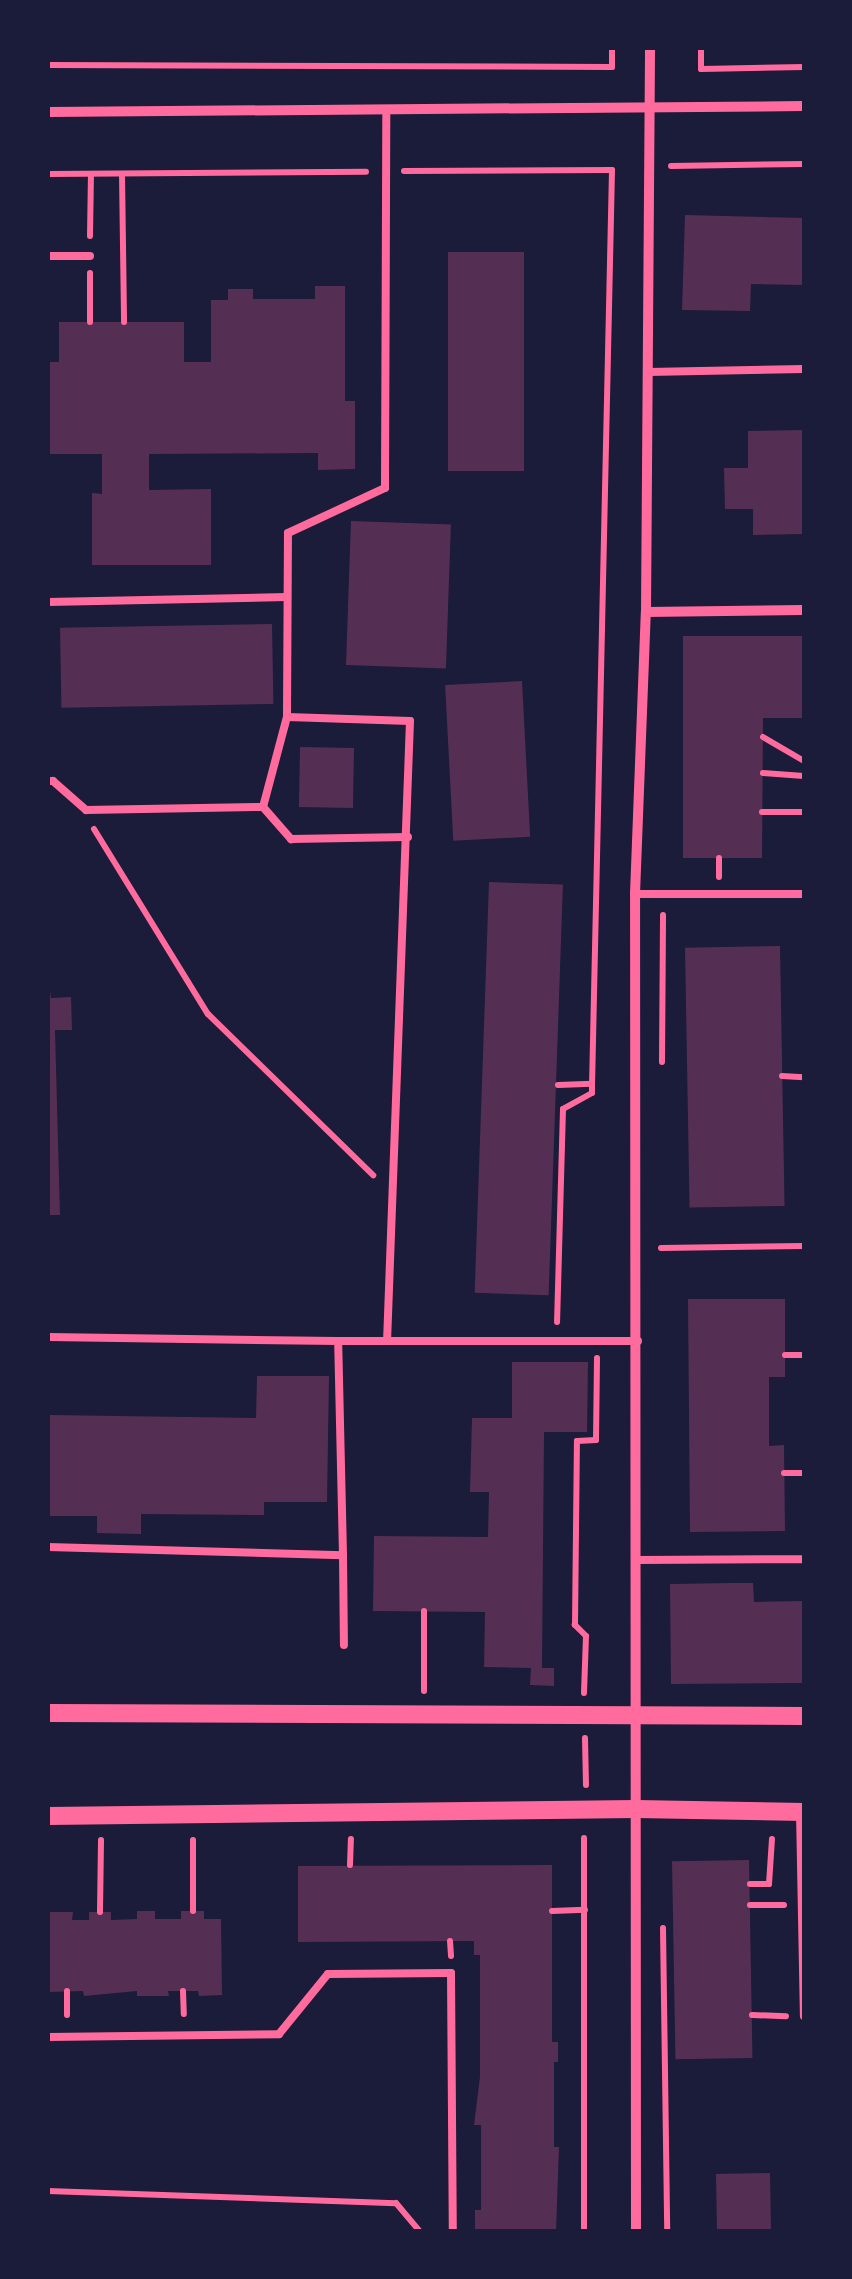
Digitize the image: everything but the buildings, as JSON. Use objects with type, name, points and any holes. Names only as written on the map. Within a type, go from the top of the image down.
[{"type":"street","points":[[636,2232],[638,1341],[634,894],[646,612],[650,48]]},
{"type":"street","points":[[48,112],[804,106]]},
{"type":"street","points":[[646,612],[804,610]]},
{"type":"street","points":[[48,1713],[804,1716]]},
{"type":"street","points":[[48,1816],[636,1809],[802,1812]]},
{"type":"lane","points":[[264,807],[287,717],[288,534],[385,488],[386,110]]},
{"type":"lane","points":[[48,256],[90,256]]},
{"type":"lane","points":[[648,372],[804,369]]},
{"type":"lane","points":[[48,602],[287,597]]},
{"type":"lane","points":[[287,717],[410,720],[387,1341]]},
{"type":"lane","points":[[48,781],[53,781],[86,810],[264,807],[291,838],[408,837]]},
{"type":"lane","points":[[634,894],[804,894]]},
{"type":"lane","points":[[48,1337],[638,1341]]},
{"type":"lane","points":[[338,1341],[344,1646]]},
{"type":"lane","points":[[48,1547],[343,1555]]},
{"type":"lane","points":[[637,1560],[804,1559]]},
{"type":"lane","points":[[802,1812],[804,2016]]},
{"type":"lane","points":[[48,2037],[279,2034],[328,1974],[451,1973],[453,2232]]},
{"type":"path","points":[[48,65],[612,67],[612,48]]},
{"type":"path","points":[[701,48],[701,68],[804,67]]},
{"type":"path","points":[[666,185],[667,166],[804,164]]},
{"type":"path","points":[[48,174],[612,170],[592,1093],[562,1109],[556,1343],[556,1355],[597,1355],[596,1440],[577,1440],[575,1624],[586,1636],[584,1692],[566,1693]]},
{"type":"path","points":[[122,174],[124,322]]},
{"type":"path","points":[[762,738],[804,760]]},
{"type":"path","points":[[762,773],[804,776]]},
{"type":"path","points":[[86,810],[99,840],[208,1014],[393,1193]]},
{"type":"path","points":[[762,812],[804,812]]},
{"type":"path","points":[[662,1072],[663,894]]},
{"type":"path","points":[[782,1076],[804,1076]]},
{"type":"path","points":[[558,1084],[592,1084]]},
{"type":"path","points":[[661,1229],[661,1268]]},
{"type":"path","points":[[661,1248],[804,1246]]},
{"type":"path","points":[[785,1356],[804,1355]]},
{"type":"path","points":[[784,1473],[804,1473]]},
{"type":"path","points":[[424,1611],[424,1693]]},
{"type":"path","points":[[404,1692],[442,1693]]},
{"type":"path","points":[[566,1838],[586,1838],[584,2232]]},
{"type":"path","points":[[331,1839],[371,1839]]},
{"type":"path","points":[[350,1865],[351,1839]]},
{"type":"path","points":[[750,1884],[769,1884],[772,1839]]},
{"type":"path","points":[[83,1840],[120,1840]]},
{"type":"path","points":[[100,1912],[101,1840]]},
{"type":"path","points":[[174,1840],[213,1840]]},
{"type":"path","points":[[193,1840],[193,1912]]},
{"type":"path","points":[[750,1905],[802,1904]]},
{"type":"path","points":[[552,1910],[586,1910]]},
{"type":"path","points":[[662,1916],[667,2232]]},
{"type":"path","points":[[752,2015],[804,2016]]},
{"type":"path","points":[[48,2191],[396,2203],[420,2232]]}]
